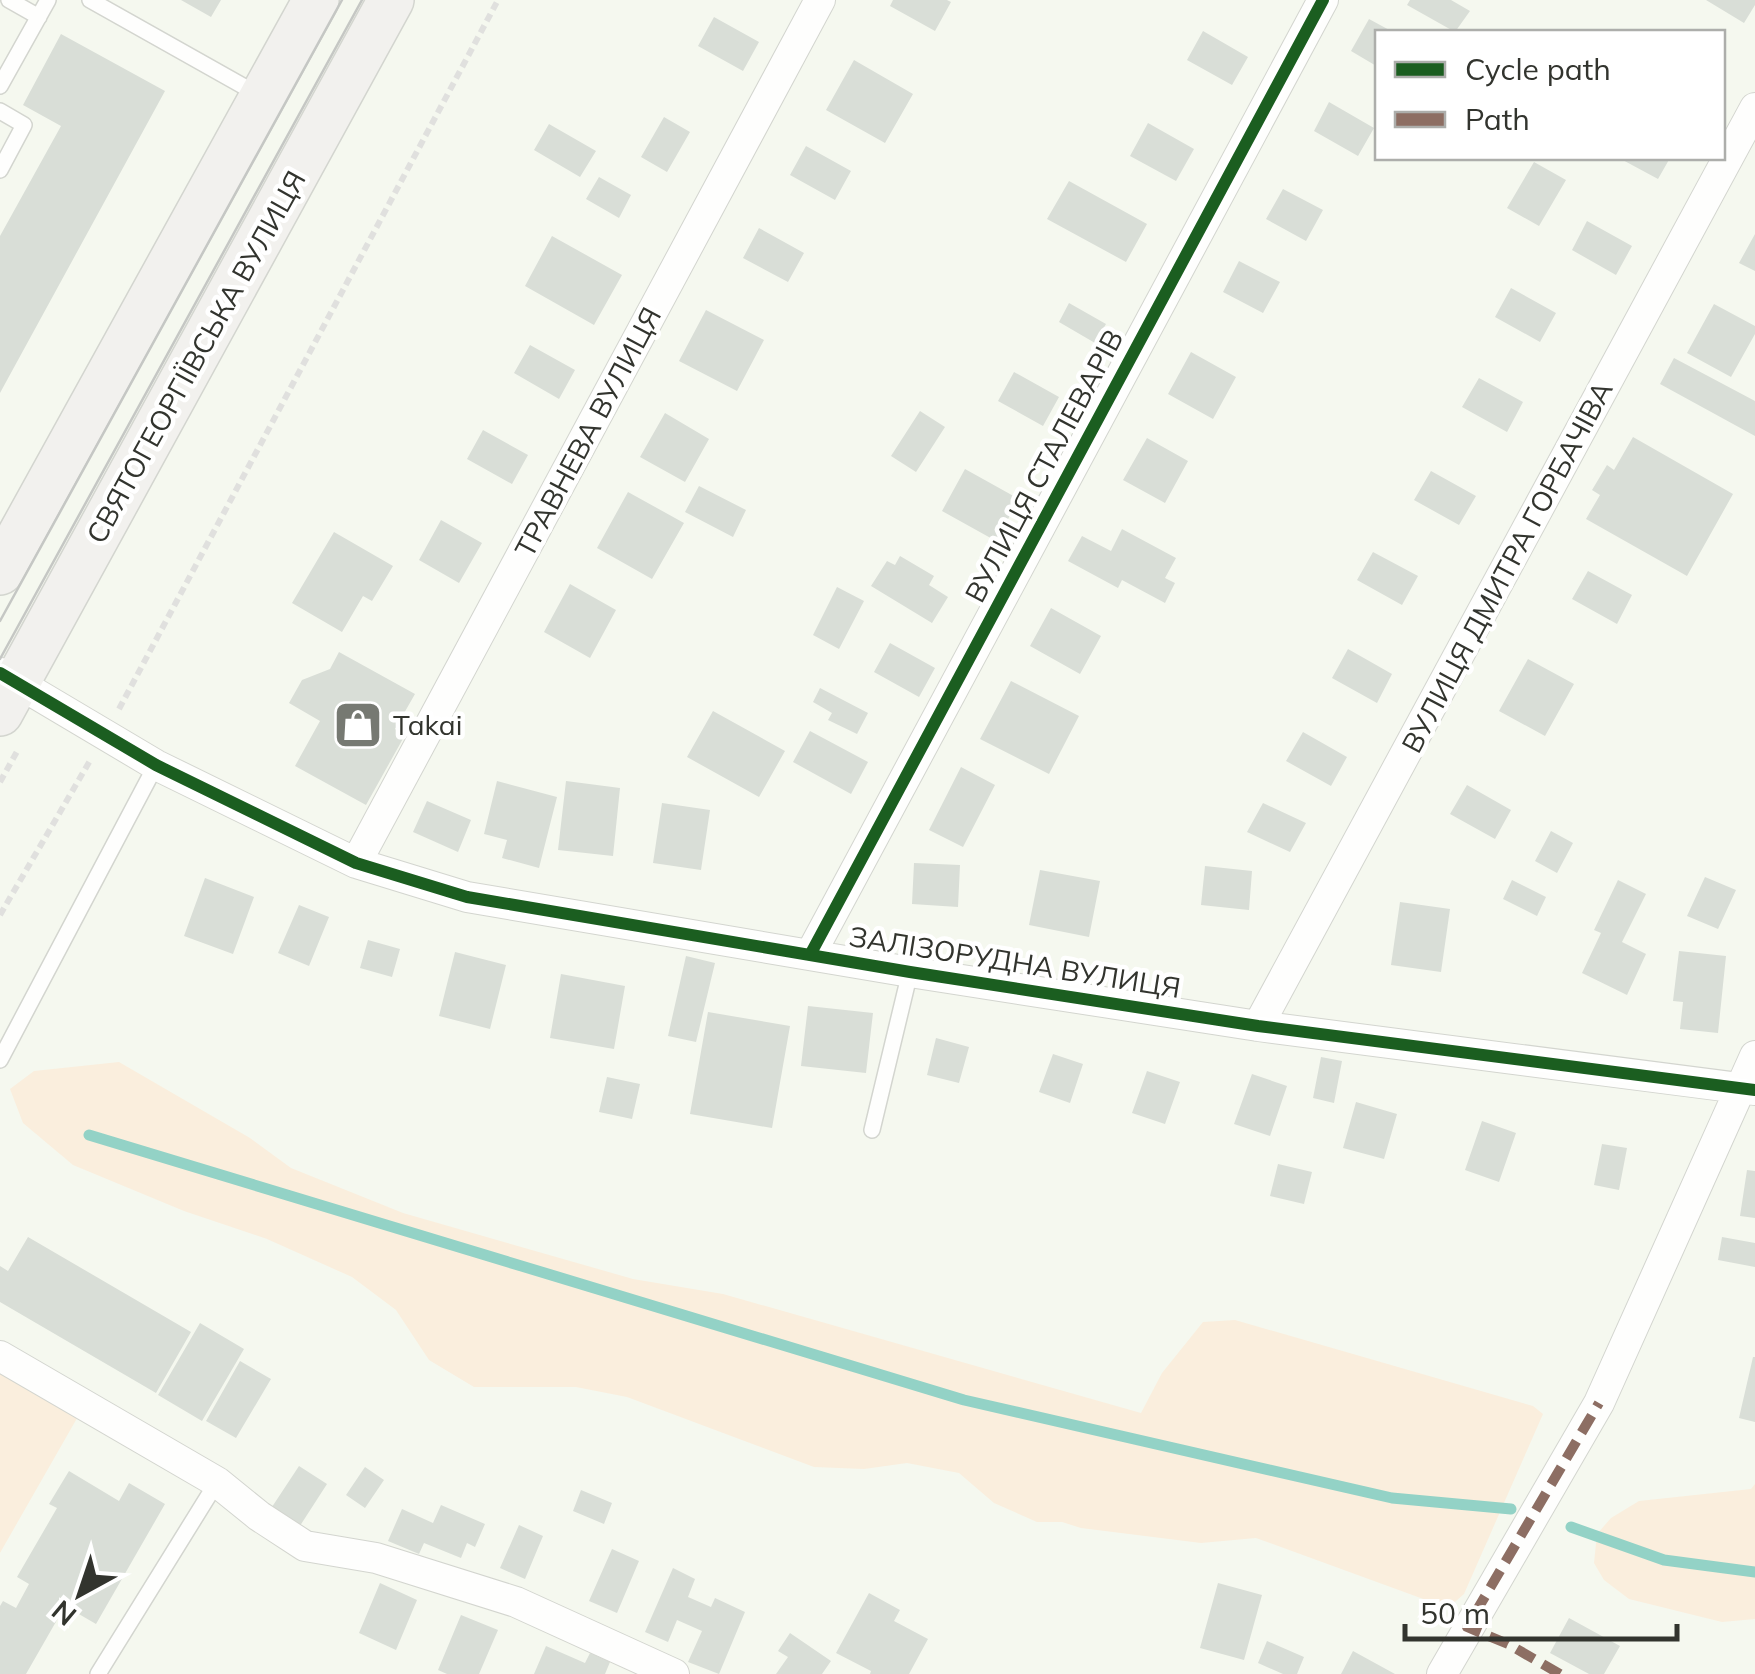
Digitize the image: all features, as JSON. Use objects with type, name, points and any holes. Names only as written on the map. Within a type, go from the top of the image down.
[{"type":"main road","points":[[0,572],[316,0]]},
{"type":"main road","name":"СВЯТОГЕОРГІЇВСЬКА ВУЛИЦЯ","points":[[6,689],[390,0]]},
{"type":"street","name":"ТРАВНЕВА ВУЛИЦЯ","points":[[356,864],[820,0]]},
{"type":"street","name":"ВУЛИЦЯ СТАЛЕВАРІВ","points":[[810,955],[1323,0]]},
{"type":"street","name":"ВУЛИЦЯ ДМИТРА ГОРБАЧІВА","points":[[1258,1026],[1755,108]]},
{"type":"street","name":"ЗАЛІЗОРУДНА ВУЛИЦЯ","points":[[6,689],[106,735],[156,765],[356,864],[467,896],[910,972],[1258,1026],[1746,1089]]},
{"type":"street","points":[[1442,1674],[1599,1403],[1746,1089],[1755,1056]]},
{"type":"street","points":[[0,1356],[218,1482],[258,1516],[306,1546],[376,1558],[516,1602],[674,1674]]},
{"type":"lane","points":[[9,0],[39,17]]},
{"type":"lane","points":[[0,86],[48,0]]},
{"type":"lane","points":[[90,0],[263,96]]},
{"type":"lane","points":[[0,111],[24,125],[0,170]]},
{"type":"lane","points":[[0,1060],[156,765]]},
{"type":"lane","points":[[872,1130],[910,972]]},
{"type":"lane","points":[[98,1674],[218,1482]]},
{"type":"path","points":[[0,915],[106,735],[498,0]]},
{"type":"shaded area","points":[[119,1062],[250,1138],[291,1168],[403,1213],[633,1279],[723,1294],[1141,1413],[1162,1373],[1203,1322],[1235,1320],[1533,1406],[1543,1414],[1464,1594],[1448,1608],[1256,1538],[1201,1543],[1081,1528],[1062,1522],[1037,1522],[994,1503],[959,1473],[907,1463],[864,1469],[814,1467],[627,1397],[576,1387],[474,1387],[429,1360],[396,1310],[352,1277],[267,1239],[184,1211],[73,1165],[23,1123],[10,1089],[34,1071]]},
{"type":"shaded area","points":[[0,1367],[80,1413],[0,1553]]},
{"type":"shaded area","points":[[1755,1484],[1755,1619],[1722,1622],[1629,1599],[1604,1580],[1594,1563],[1597,1534],[1611,1518],[1639,1501],[1751,1489]]},
{"type":"building","points":[[181,0],[221,0],[211,17]]},
{"type":"building","points":[[893,0],[951,2],[935,31],[890,6]]},
{"type":"building","points":[[1410,0],[1451,0],[1470,11],[1456,30],[1451,30],[1407,5]]},
{"type":"building","points":[[1706,0],[1755,0],[1755,5],[1744,23]]},
{"type":"building","points":[[714,17],[759,42],[743,71],[698,46]]},
{"type":"building","points":[[1369,19],[1389,30],[1375,30],[1375,65],[1351,51]]},
{"type":"building","points":[[1203,31],[1248,57],[1232,85],[1187,60]]},
{"type":"building","points":[[61,34],[165,91],[0,393],[0,236],[61,126],[23,105]]},
{"type":"building","points":[[854,60],[913,94],[885,143],[826,110]]},
{"type":"building","points":[[1329,102],[1374,128],[1358,156],[1314,131]]},
{"type":"building","points":[[664,117],[690,132],[667,172],[641,157]]},
{"type":"building","points":[[1148,123],[1194,149],[1176,181],[1130,156]]},
{"type":"building","points":[[549,124],[596,151],[580,177],[534,150]]},
{"type":"building","points":[[806,146],[851,171],[835,200],[790,175]]},
{"type":"building","points":[[1623,160],[1669,160],[1658,179]]},
{"type":"building","points":[[1534,162],[1566,180],[1539,226],[1507,208]]},
{"type":"building","points":[[599,177],[631,195],[619,218],[586,199]]},
{"type":"building","points":[[1069,181],[1147,224],[1126,262],[1047,219]]},
{"type":"building","points":[[1283,189],[1323,210],[1306,241],[1266,219]]},
{"type":"building","points":[[1587,221],[1632,246],[1616,275],[1572,250]]},
{"type":"building","points":[[759,228],[804,253],[788,282],[743,258]]},
{"type":"building","points":[[1755,234],[1755,271],[1739,263]]},
{"type":"building","points":[[552,236],[622,275],[594,325],[525,286]]},
{"type":"building","points":[[1239,261],[1280,282],[1263,313],[1223,292]]},
{"type":"building","points":[[1511,288],[1556,313],[1540,342],[1495,317]]},
{"type":"building","points":[[1069,303],[1106,324],[1095,343],[1059,322]]},
{"type":"building","points":[[1714,304],[1755,326],[1755,334],[1731,377],[1687,353]]},
{"type":"building","points":[[706,310],[764,340],[737,391],[679,361]]},
{"type":"building","points":[[530,345],[575,370],[559,399],[514,373]]},
{"type":"building","points":[[1191,352],[1236,377],[1213,419],[1168,394]]},
{"type":"building","points":[[1674,358],[1755,401],[1755,436],[1660,384]]},
{"type":"building","points":[[1014,372],[1059,397],[1043,426],[998,401]]},
{"type":"building","points":[[1479,378],[1523,402],[1507,432],[1462,407]]},
{"type":"building","points":[[920,411],[945,427],[916,472],[891,456]]},
{"type":"building","points":[[665,413],[709,439],[685,482],[640,457]]},
{"type":"building","points":[[483,430],[528,455],[512,484],[467,459]]},
{"type":"building","points":[[1633,437],[1733,494],[1687,576],[1586,519],[1600,495],[1592,490],[1607,465],[1614,470]]},
{"type":"building","points":[[1147,438],[1188,461],[1165,503],[1123,480]]},
{"type":"building","points":[[965,469],[1019,499],[996,541],[942,511]]},
{"type":"building","points":[[1431,471],[1476,496],[1459,525],[1414,500]]},
{"type":"building","points":[[699,486],[746,510],[733,537],[685,512]]},
{"type":"building","points":[[628,492],[684,523],[652,579],[597,548]]},
{"type":"building","points":[[441,520],[482,543],[459,583],[419,560]]},
{"type":"building","points":[[1122,529],[1176,558],[1165,578],[1175,583],[1165,603],[1122,580],[1118,588],[1068,561],[1082,536],[1111,551]]},
{"type":"building","points":[[334,532],[393,566],[372,601],[363,596],[342,632],[292,603]]},
{"type":"building","points":[[1373,552],[1418,576],[1402,605],[1357,580]]},
{"type":"building","points":[[900,556],[934,576],[929,585],[948,597],[932,623],[871,586],[887,561],[895,565]]},
{"type":"building","points":[[1588,571],[1632,595],[1617,624],[1572,599]]},
{"type":"building","points":[[570,584],[616,610],[590,658],[544,632]]},
{"type":"building","points":[[837,587],[864,601],[839,649],[813,635]]},
{"type":"building","points":[[1051,608],[1101,636],[1080,674],[1030,646]]},
{"type":"building","points":[[890,643],[935,668],[919,697],[874,672]]},
{"type":"building","points":[[1348,649],[1392,674],[1377,703],[1332,678]]},
{"type":"building","name":"Takai","points":[[339,652],[415,694],[395,729],[405,735],[366,805],[295,766],[320,721],[289,703],[302,680],[330,669]]},
{"type":"building","points":[[1528,659],[1574,684],[1545,736],[1499,711]]},
{"type":"building","points":[[1011,681],[1079,716],[1049,774],[980,739]]},
{"type":"building","points":[[820,688],[868,713],[857,734],[828,720],[832,713],[813,702]]},
{"type":"building","points":[[713,711],[785,751],[759,797],[687,757]]},
{"type":"building","points":[[810,731],[868,762],[851,794],[793,762]]},
{"type":"building","points":[[1303,732],[1347,757],[1331,786],[1286,761]]},
{"type":"building","points":[[961,767],[995,785],[963,847],[929,830]]},
{"type":"building","points":[[497,781],[557,797],[539,868],[502,858],[507,840],[484,834]]},
{"type":"building","points":[[566,781],[620,788],[613,856],[558,850]]},
{"type":"building","points":[[1467,785],[1511,810],[1495,839],[1450,814]]},
{"type":"building","points":[[427,801],[471,820],[458,852],[413,832]]},
{"type":"building","points":[[662,803],[710,810],[701,870],[653,863]]},
{"type":"building","points":[[1263,803],[1306,823],[1290,852],[1247,832]]},
{"type":"building","points":[[1551,831],[1573,843],[1557,873],[1535,861]]},
{"type":"building","points":[[914,863],[960,865],[958,907],[912,904]]},
{"type":"building","points":[[1205,866],[1252,871],[1249,910],[1201,905]]},
{"type":"building","points":[[1040,870],[1100,881],[1089,937],[1029,925]]},
{"type":"building","points":[[1705,877],[1736,890],[1718,929],[1687,916]]},
{"type":"building","points":[[205,878],[254,897],[233,954],[184,936]]},
{"type":"building","points":[[1512,880],[1546,897],[1537,916],[1503,899]]},
{"type":"building","points":[[1618,880],[1646,894],[1622,942],[1646,954],[1627,995],[1582,973],[1601,933],[1594,930]]},
{"type":"building","points":[[1400,902],[1450,909],[1441,972],[1391,965]]},
{"type":"building","points":[[299,905],[329,917],[309,966],[278,953]]},
{"type":"building","points":[[368,940],[400,949],[392,977],[360,968]]},
{"type":"building","points":[[1679,951],[1726,956],[1718,1033],[1680,1029],[1683,1002],[1673,1001]]},
{"type":"building","points":[[455,952],[506,965],[490,1029],[439,1016]]},
{"type":"building","points":[[686,956],[715,963],[696,1042],[668,1036]]},
{"type":"building","points":[[561,974],[625,986],[614,1049],[550,1038]]},
{"type":"building","points":[[808,1006],[873,1013],[866,1073],[801,1066]]},
{"type":"building","points":[[708,1012],[790,1026],[772,1128],[690,1114]]},
{"type":"building","points":[[936,1038],[969,1047],[959,1083],[927,1075]]},
{"type":"building","points":[[1053,1054],[1083,1064],[1070,1103],[1039,1092]]},
{"type":"building","points":[[1321,1057],[1342,1061],[1334,1103],[1313,1098]]},
{"type":"building","points":[[1147,1071],[1180,1082],[1165,1124],[1132,1113]]},
{"type":"building","points":[[1252,1074],[1287,1086],[1270,1136],[1234,1124]]},
{"type":"building","points":[[607,1077],[640,1084],[632,1119],[599,1112]]},
{"type":"building","points":[[1356,1102],[1397,1114],[1384,1159],[1343,1148]]},
{"type":"building","points":[[1482,1121],[1516,1133],[1499,1182],[1465,1170]]},
{"type":"building","points":[[1602,1144],[1627,1148],[1619,1190],[1594,1185]]},
{"type":"building","points":[[1278,1164],[1312,1172],[1304,1204],[1270,1196]]},
{"type":"building","points":[[1747,1170],[1755,1171],[1755,1218],[1740,1216]]},
{"type":"building","points":[[28,1237],[191,1332],[156,1393],[0,1302],[0,1266],[8,1271]]},
{"type":"building","points":[[1722,1237],[1755,1243],[1755,1267],[1718,1260]]},
{"type":"building","points":[[200,1323],[244,1349],[202,1421],[158,1395]]},
{"type":"building","points":[[1755,1357],[1755,1422],[1739,1418]]},
{"type":"building","points":[[240,1361],[271,1379],[236,1438],[206,1421]]},
{"type":"building","points":[[299,1466],[327,1484],[296,1532],[268,1513]]},
{"type":"building","points":[[365,1467],[384,1480],[365,1508],[346,1495]]},
{"type":"building","points":[[69,1471],[119,1501],[129,1483],[165,1504],[96,1624],[65,1606],[26,1674],[0,1674],[0,1606],[3,1601],[16,1608],[29,1584],[17,1577],[57,1508],[49,1504]]},
{"type":"building","points":[[581,1490],[612,1503],[604,1524],[573,1511]]},
{"type":"building","points":[[441,1505],[485,1524],[475,1547],[467,1543],[461,1558],[424,1543],[419,1554],[388,1541],[402,1509],[433,1523]]},
{"type":"building","points":[[519,1525],[543,1536],[525,1579],[500,1568]]},
{"type":"building","points":[[612,1549],[639,1561],[617,1613],[589,1601]]},
{"type":"building","points":[[673,1568],[695,1579],[688,1597],[711,1607],[715,1598],[745,1612],[719,1674],[688,1662],[702,1631],[677,1620],[668,1642],[645,1632]]},
{"type":"building","points":[[380,1583],[417,1600],[396,1650],[359,1633]]},
{"type":"building","points":[[1218,1583],[1262,1595],[1244,1660],[1200,1648]]},
{"type":"building","points":[[869,1593],[900,1610],[894,1621],[928,1639],[909,1674],[870,1674],[871,1671],[836,1653]]},
{"type":"building","points":[[461,1615],[498,1630],[479,1674],[447,1674],[438,1670]]},
{"type":"building","points":[[1569,1618],[1620,1646],[1604,1674],[1589,1674],[1550,1653]]},
{"type":"building","points":[[790,1633],[831,1661],[822,1674],[776,1674],[788,1657],[778,1651]]},
{"type":"building","points":[[1267,1641],[1304,1657],[1297,1674],[1283,1674],[1258,1663]]},
{"type":"building","points":[[546,1646],[585,1663],[590,1653],[610,1662],[605,1674],[534,1674]]},
{"type":"building","points":[[1353,1651],[1395,1674],[1341,1674]]},
{"type":"waterway","points":[[89,1135],[964,1400],[1392,1498],[1511,1509]]},
{"type":"waterway","points":[[1571,1527],[1664,1560],[1755,1572]]},
{"type":"tram line","points":[[0,621],[342,0]]},
{"type":"tram line","points":[[0,659],[362,0]]},
{"type":"marked path","points":[[1560,1674],[1508,1644],[1467,1627],[1599,1403]]},
{"type":"cycle path","points":[[810,955],[1323,0]]},
{"type":"cycle path","points":[[0,673],[156,765],[356,863],[467,897],[1258,1026],[1755,1090]]},
{"type":"place","name":"Takai","points":[[358,725]]}]
